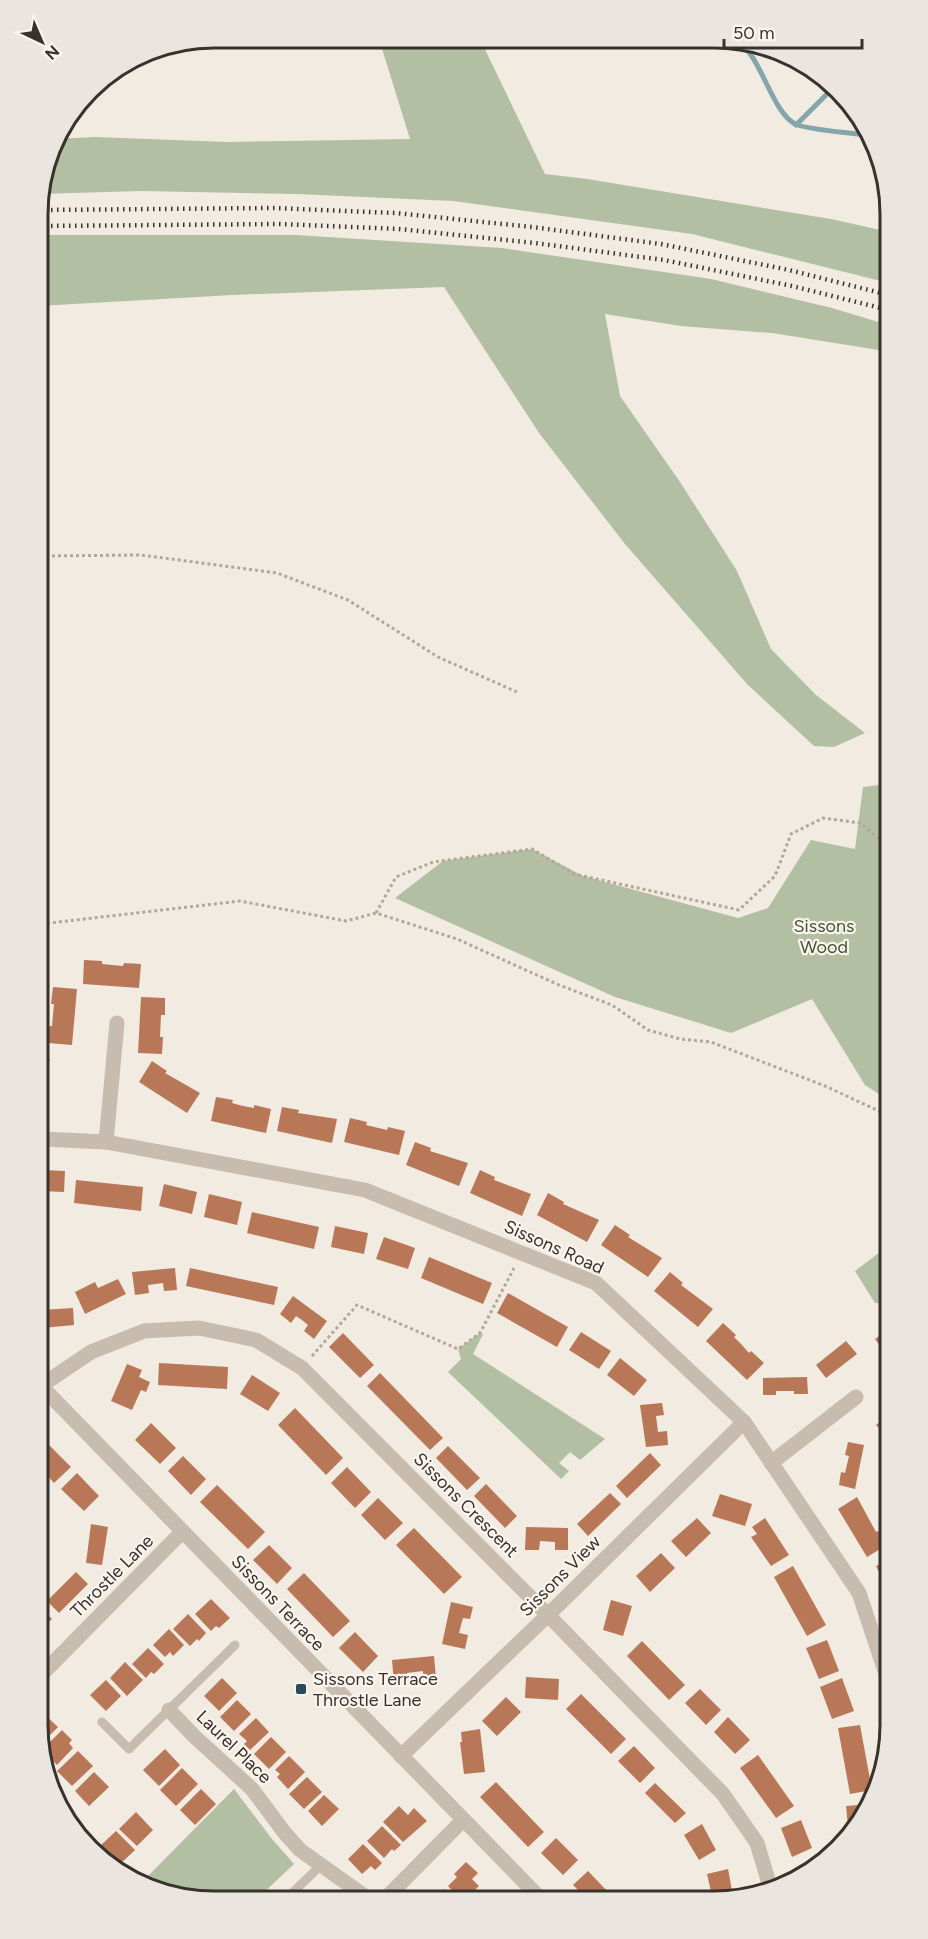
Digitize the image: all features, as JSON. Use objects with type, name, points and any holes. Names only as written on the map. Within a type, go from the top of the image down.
[{"type":"street","points":[[106,1142],[117,1023]]},
{"type":"street","name":"Sissons Road","points":[[48,1139],[106,1142],[365,1190],[596,1283],[744,1422],[859,1593],[880,1656]]},
{"type":"street","name":"Sissons Crescent","points":[[48,1382],[91,1352],[144,1331],[199,1328],[256,1340],[302,1368],[723,1794],[757,1843],[768,1881]]},
{"type":"street","name":"Sissons Terrace","points":[[48,1392],[182,1533],[533,1891]]},
{"type":"street","points":[[771,1464],[856,1396]]},
{"type":"street","name":"Sissons View","points":[[401,1756],[744,1422]]},
{"type":"street","name":"Throstle Lane","points":[[48,1668],[182,1533]]},
{"type":"street","name":"Laurel Place","points":[[169,1710],[195,1737],[252,1788],[300,1850],[357,1891]]},
{"type":"street","points":[[393,1891],[464,1820]]},
{"type":"lane","name":"Laurel Place","points":[[102,1722],[129,1749],[235,1645]]},
{"type":"lane","points":[[294,1891],[320,1866]]},
{"type":"path","points":[[48,556],[141,555],[277,573],[348,600],[438,657],[517,692]]},
{"type":"path","points":[[376,913],[396,877],[433,862],[532,849],[574,874],[739,910],[775,876],[791,834],[823,818],[860,823],[880,839]]},
{"type":"path","points":[[48,923],[240,901],[346,921],[376,913],[457,939],[559,985],[612,1005],[648,1030],[680,1039],[711,1042],[825,1086],[880,1111]]},
{"type":"path","points":[[302,1368],[357,1305],[458,1349],[480,1333],[522,1253]]},
{"type":"green space","points":[[382,48],[484,48],[545,174],[831,219],[880,230],[880,281],[692,234],[453,201],[297,194],[141,191],[49,194],[54,171],[66,138],[95,137],[227,142],[410,139]]},
{"type":"green space","points":[[48,235],[296,235],[502,248],[711,279],[832,308],[880,322],[880,350],[772,333],[681,326],[605,314],[620,396],[680,482],[737,571],[771,649],[816,695],[865,733],[834,747],[814,746],[747,684],[625,544],[539,433],[444,287],[232,295],[48,305]]},
{"type":"green space","name":"Sissons Wood","points":[[880,785],[880,1095],[865,1085],[812,999],[731,1033],[615,997],[395,898],[443,861],[532,849],[583,876],[738,918],[768,908],[811,840],[855,849],[863,787]]},
{"type":"green space","points":[[880,1252],[880,1303],[875,1303],[855,1271]]},
{"type":"green space","points":[[480,1333],[483,1334],[473,1354],[605,1439],[580,1460],[570,1452],[559,1463],[569,1471],[561,1479],[448,1372],[461,1359],[458,1349]]},
{"type":"green space","points":[[234,1789],[294,1864],[265,1891],[193,1890],[147,1877]]},
{"type":"building","points":[[84,960],[123,966],[124,963],[141,964],[139,988],[83,984]]},
{"type":"building","points":[[53,987],[77,989],[72,1045],[48,1043],[54,1004],[51,1004]]},
{"type":"building","points":[[141,997],[165,998],[165,1015],[161,1015],[162,1054],[138,1053]]},
{"type":"building","points":[[152,1061],[167,1071],[165,1073],[200,1093],[187,1113],[139,1082]]},
{"type":"building","points":[[216,1097],[233,1100],[232,1103],[243,1106],[254,1108],[254,1105],[271,1109],[266,1133],[211,1121]]},
{"type":"building","points":[[282,1107],[299,1110],[298,1113],[337,1119],[332,1143],[277,1131]]},
{"type":"building","points":[[350,1118],[387,1130],[388,1127],[405,1131],[399,1155],[344,1142]]},
{"type":"building","points":[[415,1142],[431,1148],[430,1151],[468,1163],[459,1186],[406,1165]]},
{"type":"building","points":[[48,1170],[65,1171],[64,1192],[48,1191]]},
{"type":"building","points":[[480,1170],[495,1177],[494,1180],[531,1194],[522,1216],[470,1193]]},
{"type":"building","points":[[76,1180],[143,1187],[141,1211],[74,1203]]},
{"type":"building","points":[[164,1184],[197,1192],[192,1214],[159,1206]]},
{"type":"building","points":[[548,1193],[564,1202],[563,1204],[599,1220],[587,1242],[537,1215]]},
{"type":"building","points":[[209,1194],[242,1202],[237,1225],[204,1217]]},
{"type":"building","points":[[252,1212],[319,1227],[314,1249],[247,1233]]},
{"type":"building","points":[[615,1225],[630,1235],[628,1237],[662,1258],[648,1277],[601,1245]]},
{"type":"building","points":[[335,1226],[368,1233],[364,1254],[331,1247]]},
{"type":"building","points":[[384,1237],[415,1248],[408,1269],[376,1259]]},
{"type":"building","points":[[429,1257],[492,1283],[483,1304],[421,1278]]},
{"type":"building","points":[[175,1268],[177,1290],[164,1291],[163,1283],[148,1285],[149,1293],[135,1295],[132,1272]]},
{"type":"building","points":[[190,1268],[278,1287],[274,1305],[186,1286]]},
{"type":"building","points":[[670,1272],[683,1283],[681,1285],[713,1309],[698,1327],[654,1291]]},
{"type":"building","points":[[118,1279],[126,1294],[85,1314],[75,1292],[95,1282],[98,1288]]},
{"type":"building","points":[[508,1293],[568,1327],[557,1347],[497,1313]]},
{"type":"building","points":[[293,1296],[327,1321],[314,1339],[304,1331],[308,1325],[302,1320],[296,1316],[291,1323],[280,1314]]},
{"type":"building","points":[[73,1308],[74,1325],[48,1327],[48,1310]]},
{"type":"building","points":[[723,1323],[736,1335],[734,1337],[749,1353],[751,1351],[764,1363],[747,1380],[706,1341]]},
{"type":"building","points":[[581,1332],[611,1351],[599,1369],[569,1350]]},
{"type":"building","points":[[343,1333],[374,1365],[360,1378],[329,1347]]},
{"type":"building","points":[[880,1335],[880,1346],[875,1339]]},
{"type":"building","points":[[846,1341],[857,1354],[826,1378],[816,1365]]},
{"type":"building","points":[[620,1358],[647,1380],[634,1396],[607,1375]]},
{"type":"building","points":[[159,1363],[228,1367],[227,1389],[158,1385]]},
{"type":"building","points":[[127,1364],[142,1370],[139,1377],[150,1382],[146,1392],[141,1390],[132,1410],[111,1401]]},
{"type":"building","points":[[380,1373],[443,1438],[430,1450],[367,1386]]},
{"type":"building","points":[[252,1375],[280,1393],[268,1411],[240,1394]]},
{"type":"building","points":[[807,1377],[808,1394],[776,1391],[776,1395],[763,1395],[763,1378]]},
{"type":"building","points":[[662,1403],[664,1415],[656,1416],[658,1432],[667,1431],[668,1445],[646,1447],[640,1405]]},
{"type":"building","points":[[295,1408],[343,1458],[326,1475],[278,1425]]},
{"type":"building","points":[[151,1423],[176,1448],[160,1464],[135,1440]]},
{"type":"building","points":[[848,1442],[864,1445],[855,1489],[839,1485],[841,1472],[845,1473],[849,1456],[845,1455]]},
{"type":"building","points":[[48,1446],[71,1467],[54,1483],[48,1476]]},
{"type":"building","points":[[448,1446],[480,1478],[467,1490],[436,1458]]},
{"type":"building","points":[[650,1453],[661,1465],[627,1498],[616,1486]]},
{"type":"building","points":[[183,1456],[206,1479],[191,1495],[168,1471]]},
{"type":"building","points":[[347,1467],[371,1492],[355,1508],[331,1483]]},
{"type":"building","points":[[77,1473],[99,1496],[84,1511],[61,1489]]},
{"type":"building","points":[[486,1484],[517,1516],[505,1528],[474,1496]]},
{"type":"building","points":[[217,1485],[265,1532],[248,1549],[200,1502]]},
{"type":"building","points":[[610,1493],[621,1504],[588,1536],[577,1524]]},
{"type":"building","points":[[720,1494],[752,1504],[745,1526],[712,1516]]},
{"type":"building","points":[[857,1497],[876,1532],[878,1531],[880,1534],[880,1549],[867,1557],[838,1509]]},
{"type":"building","points":[[378,1498],[403,1523],[385,1540],[361,1515]]},
{"type":"building","points":[[697,1518],[711,1533],[686,1557],[671,1541]]},
{"type":"building","points":[[765,1518],[789,1555],[771,1566],[751,1537],[757,1534],[752,1527]]},
{"type":"building","points":[[91,1524],[108,1527],[102,1565],[86,1563]]},
{"type":"building","points":[[526,1527],[568,1528],[568,1550],[555,1550],[555,1542],[540,1541],[539,1550],[525,1550]]},
{"type":"building","points":[[414,1528],[462,1577],[444,1594],[396,1545]]},
{"type":"building","points":[[269,1545],[292,1568],[277,1584],[253,1560]]},
{"type":"building","points":[[661,1553],[675,1568],[650,1592],[636,1576]]},
{"type":"building","points":[[793,1566],[826,1625],[807,1636],[774,1577]]},
{"type":"building","points":[[76,1572],[88,1584],[59,1613],[48,1600]]},
{"type":"building","points":[[304,1573],[350,1621],[333,1637],[287,1589]]},
{"type":"building","points":[[211,1599],[230,1618],[219,1628],[216,1626],[211,1631],[195,1614]]},
{"type":"building","points":[[611,1600],[632,1606],[623,1636],[603,1630]]},
{"type":"building","points":[[451,1602],[473,1607],[470,1619],[463,1618],[459,1633],[468,1635],[465,1649],[442,1644]]},
{"type":"building","points":[[188,1614],[206,1633],[190,1646],[173,1629]]},
{"type":"building","points":[[169,1629],[184,1645],[173,1656],[170,1652],[165,1657],[153,1645]]},
{"type":"building","points":[[355,1632],[378,1656],[363,1672],[339,1648]]},
{"type":"building","points":[[827,1640],[839,1671],[819,1679],[806,1648]]},
{"type":"building","points":[[642,1641],[685,1685],[669,1700],[627,1656]]},
{"type":"building","points":[[148,1648],[164,1664],[146,1678],[132,1664]]},
{"type":"building","points":[[434,1656],[436,1678],[423,1679],[423,1671],[407,1673],[408,1681],[394,1683],[392,1660]]},
{"type":"building","points":[[125,1662],[143,1680],[127,1696],[110,1678]]},
{"type":"building","points":[[526,1677],[559,1679],[558,1700],[525,1698]]},
{"type":"building","points":[[222,1678],[237,1693],[219,1711],[204,1696]]},
{"type":"building","points":[[842,1678],[854,1711],[832,1719],[820,1687]]},
{"type":"building","points":[[106,1680],[121,1696],[106,1711],[90,1695]]},
{"type":"building","points":[[700,1689],[721,1710],[706,1725],[685,1703]]},
{"type":"building","points":[[581,1694],[626,1739],[611,1754],[566,1709]]},
{"type":"building","points":[[506,1697],[521,1712],[497,1736],[482,1721]]},
{"type":"building","points":[[237,1700],[251,1714],[234,1731],[220,1717]]},
{"type":"building","points":[[728,1717],[750,1740],[735,1754],[714,1732]]},
{"type":"building","points":[[48,1718],[58,1727],[49,1736]]},
{"type":"building","points":[[256,1718],[269,1732],[250,1750],[244,1744],[247,1741],[239,1734]]},
{"type":"building","points":[[860,1725],[870,1780],[866,1791],[850,1794],[838,1728]]},
{"type":"building","points":[[480,1729],[485,1772],[464,1774],[461,1732]]},
{"type":"building","points":[[62,1730],[72,1740],[69,1743],[73,1748],[57,1765],[52,1760],[49,1743]]},
{"type":"building","points":[[271,1737],[286,1752],[269,1769],[254,1754]]},
{"type":"building","points":[[634,1746],[655,1768],[640,1783],[618,1761]]},
{"type":"building","points":[[165,1749],[180,1765],[159,1786],[143,1770]]},
{"type":"building","points":[[78,1751],[93,1766],[72,1786],[57,1771]]},
{"type":"building","points":[[758,1755],[794,1806],[776,1818],[740,1768]]},
{"type":"building","points":[[289,1756],[305,1772],[288,1789],[277,1777],[280,1774],[275,1770]]},
{"type":"building","points":[[182,1768],[198,1784],[176,1806],[160,1790]]},
{"type":"building","points":[[94,1772],[109,1787],[89,1806],[75,1791]]},
{"type":"building","points":[[307,1777],[322,1792],[304,1809],[289,1794]]},
{"type":"building","points":[[496,1782],[544,1832],[528,1847],[480,1797]]},
{"type":"building","points":[[655,1783],[686,1813],[675,1823],[645,1793]]},
{"type":"building","points":[[201,1789],[216,1804],[195,1825],[180,1810]]},
{"type":"building","points":[[324,1795],[339,1809],[322,1826],[308,1811]]},
{"type":"building","points":[[859,1805],[848,1823],[846,1806]]},
{"type":"building","points":[[399,1806],[408,1815],[414,1808],[427,1821],[403,1842],[383,1822]]},
{"type":"building","points":[[136,1812],[153,1830],[137,1846],[119,1829]]},
{"type":"building","points":[[801,1820],[812,1848],[792,1857],[781,1828]]},
{"type":"building","points":[[702,1824],[716,1850],[699,1860],[684,1835]]},
{"type":"building","points":[[382,1826],[401,1845],[394,1851],[392,1849],[384,1858],[367,1841]]},
{"type":"building","points":[[116,1831],[135,1850],[122,1863],[101,1846]]},
{"type":"building","points":[[556,1838],[578,1860],[563,1875],[541,1853]]},
{"type":"building","points":[[363,1844],[382,1863],[375,1870],[371,1866],[362,1874],[348,1859]]},
{"type":"building","points":[[466,1862],[478,1873],[472,1879],[479,1886],[474,1891],[453,1891],[448,1886],[457,1877],[454,1874]]},
{"type":"building","points":[[728,1869],[732,1890],[711,1891],[707,1874]]},
{"type":"building","points":[[588,1871],[607,1891],[579,1891],[573,1885]]},
{"type":"waterway","points":[[748,52],[779,108],[795,124],[860,134]]},
{"type":"waterway","points":[[796,125],[827,94]]},
{"type":"railway","points":[[48,210],[275,208],[396,213],[532,227],[661,244],[789,270],[880,293]]},
{"type":"railway","points":[[48,226],[278,224],[399,229],[535,243],[664,260],[792,286],[880,308]]},
{"type":"place","name":"Sissons Terrace Throstle Lane","points":[[301,1689]]}]
